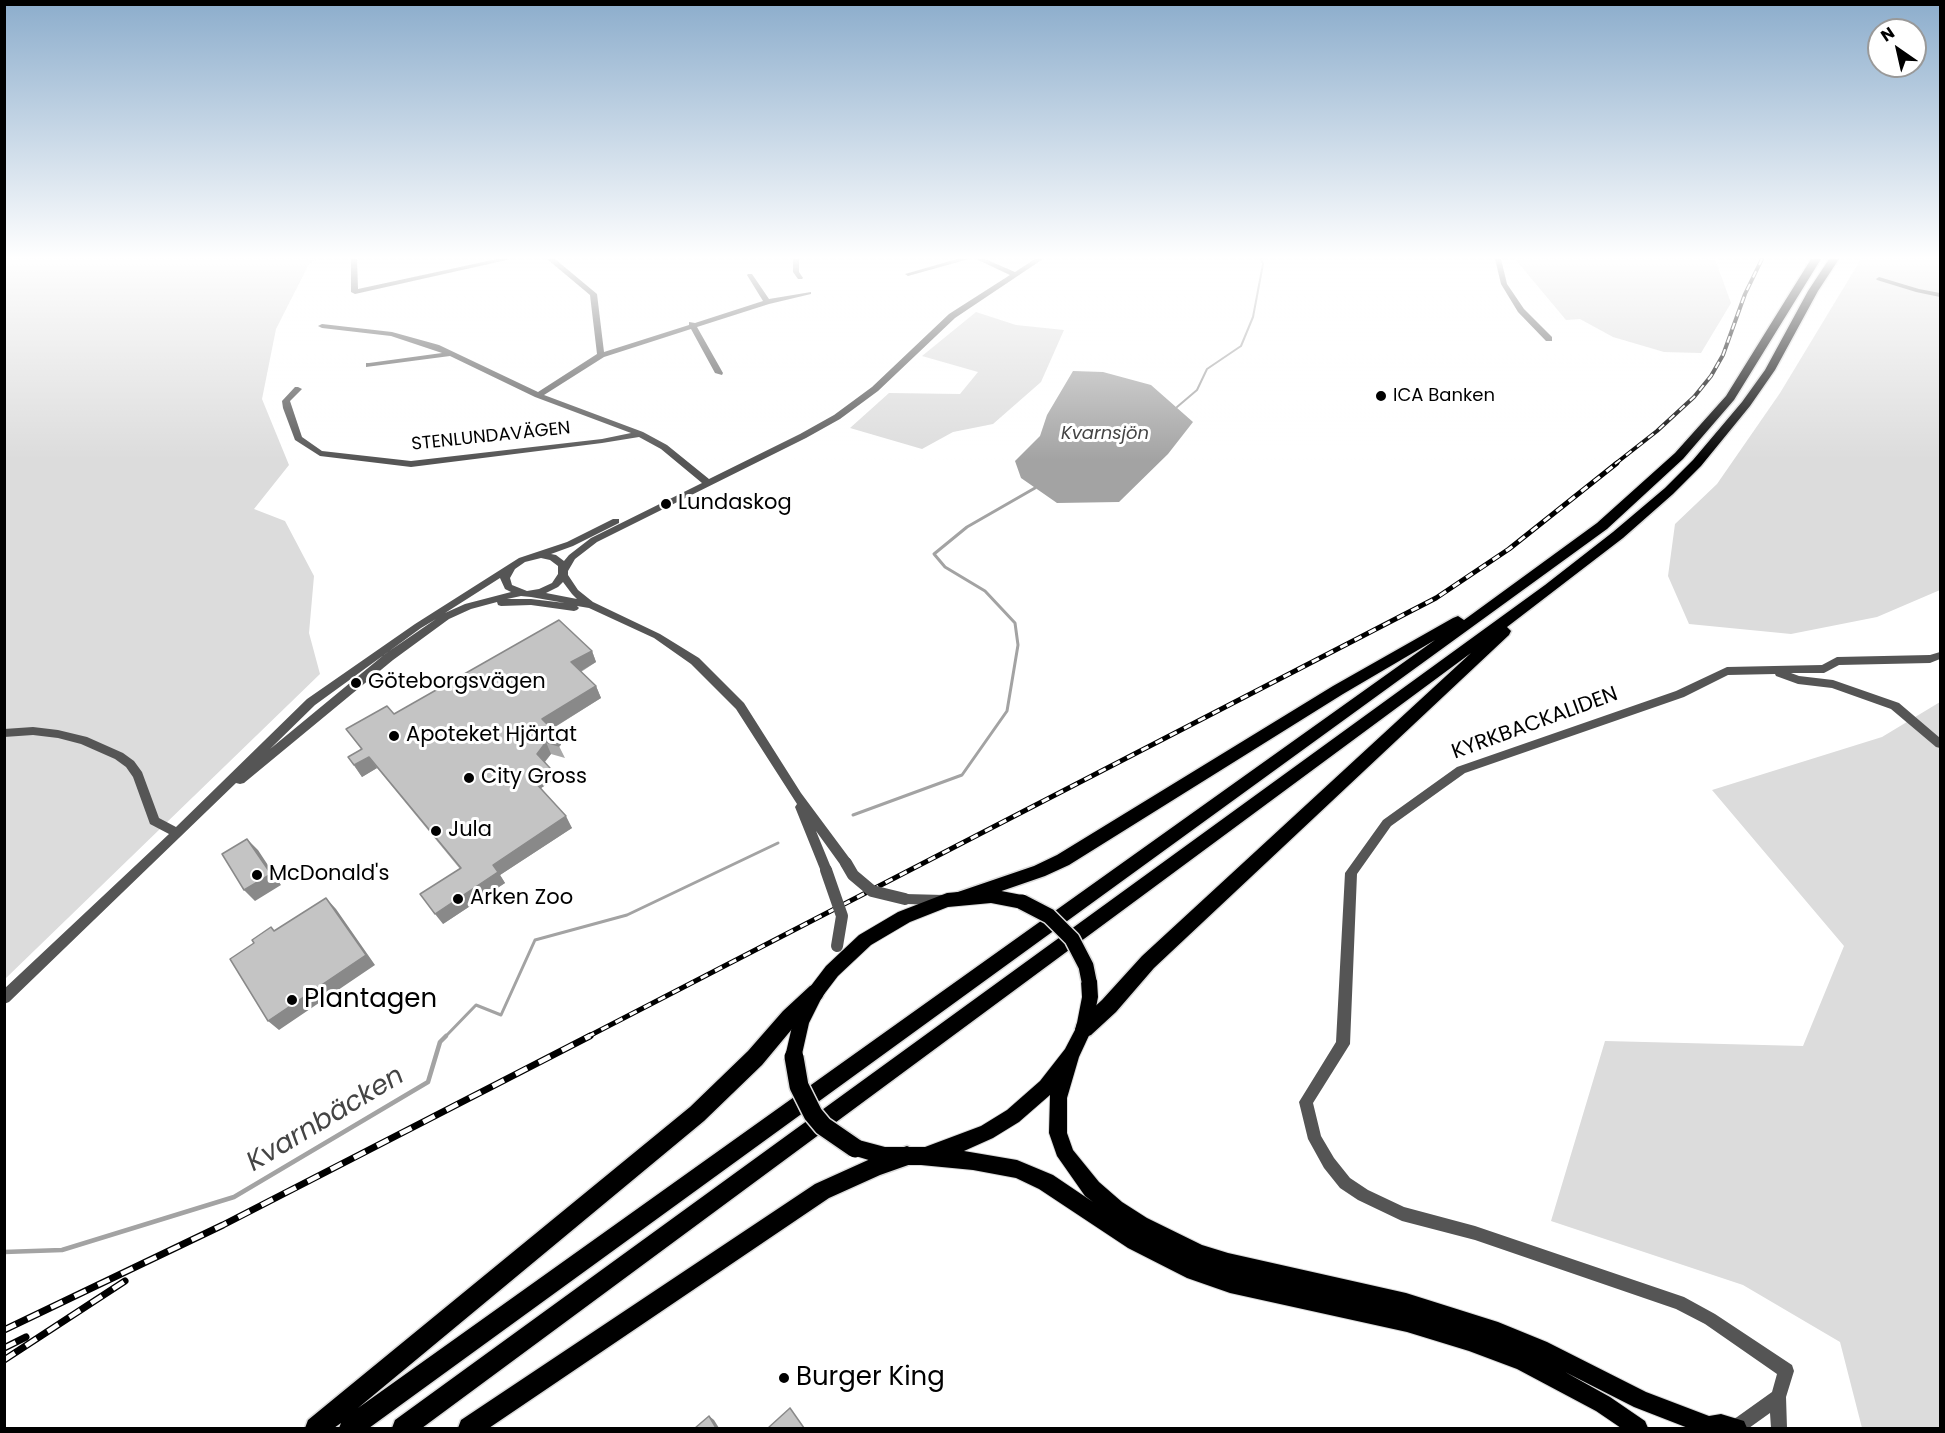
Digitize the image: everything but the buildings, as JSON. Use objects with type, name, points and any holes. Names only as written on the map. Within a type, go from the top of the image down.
[{"type":"highway","points":[[350,1428],[1510,594],[1610,519],[1651,484],[1704,430],[1753,364],[1776,326]]},
{"type":"highway","points":[[403,1428],[1550,588],[1653,506],[1720,437],[1770,370],[1794,326]]},
{"type":"highway","points":[[1084,1029],[1109,1006],[1148,962],[1550,588]]},
{"type":"highway","points":[[954,899],[1039,871],[1063,860],[1338,690],[1470,614],[1510,594]]},
{"type":"highway","points":[[316,1428],[697,1114],[755,1058],[790,1017],[816,992]]},
{"type":"highway","points":[[469,1428],[822,1191],[877,1167],[914,1156]]},
{"type":"main road","points":[[1638,1428],[1604,1404],[1522,1361],[1468,1341],[1407,1322],[1230,1283],[1194,1271],[1134,1242],[1046,1182],[1017,1169],[973,1161],[885,1156],[855,1148],[837,1137],[813,1114],[799,1086],[794,1057],[801,1022],[816,992],[832,971],[865,940],[924,908],[954,899],[991,896],[1022,902],[1049,916],[1072,939],[1086,966],[1089,981],[1089,1004],[1084,1029],[1071,1055],[1058,1098],[1058,1133],[1066,1156],[1092,1189],[1115,1209],[1140,1225],[1200,1254],[1228,1263],[1406,1303],[1498,1332],[1540,1349],[1641,1400],[1703,1427],[1720,1424],[1737,1428]]},
{"type":"main road","points":[[914,1156],[969,1141],[1013,1116],[1046,1087],[1071,1055]]},
{"type":"street","points":[[322,326],[392,334],[436,347],[538,395],[640,434],[664,447],[707,482]]},
{"type":"street","points":[[597,326],[601,355]]},
{"type":"street","points":[[538,395],[601,355],[687,326]]},
{"type":"street","points":[[693,326],[719,373]]},
{"type":"street","points":[[4,998],[182,829],[311,702],[368,661],[418,626],[522,560],[560,548],[803,436],[850,408],[887,378],[942,326]]},
{"type":"street","points":[[1536,326],[1549,339]]},
{"type":"street","points":[[369,365],[451,354]]},
{"type":"street","name":"STENLUNDAVÄGEN","points":[[298,389],[286,401],[287,408],[298,438],[320,453],[411,464],[602,441],[640,434]]},
{"type":"street","points":[[533,594],[555,585],[572,557],[594,540],[690,493],[707,482]]},
{"type":"street","points":[[535,556],[553,557],[561,562],[563,572],[575,592],[591,605],[657,636],[695,661],[716,680],[740,706],[797,796],[853,875],[872,891],[905,899],[954,899]]},
{"type":"street","points":[[511,567],[505,578],[513,591],[591,605]]},
{"type":"street","points":[[182,829],[389,657],[468,606],[519,593]]},
{"type":"street","points":[[433,627],[469,611],[506,602],[531,602],[608,613]]},
{"type":"street","name":"KYRKBACKALIDEN","points":[[1778,1396],[1786,1371],[1740,1338],[1679,1302],[1475,1233],[1402,1214],[1345,1183],[1315,1139],[1306,1102],[1343,1044],[1351,873],[1387,823],[1461,770],[1680,694],[1726,671],[1824,669],[1837,661],[1941,657]]},
{"type":"street","points":[[301,728],[299,724],[303,716],[368,661]]},
{"type":"street","points":[[1824,669],[1826,677],[1833,684]]},
{"type":"street","points":[[1774,671],[1798,680],[1833,684],[1895,706],[1941,744]]},
{"type":"street","points":[[276,736],[301,728]]},
{"type":"street","points":[[4,733],[33,731],[58,734],[83,740],[119,756],[130,764],[138,775],[154,821],[182,829]]},
{"type":"street","points":[[797,796],[842,916],[832,971]]},
{"type":"street","points":[[1737,1428],[1778,1396]]},
{"type":"street","points":[[1778,1396],[1779,1428]]},
{"type":"shaded area","points":[[4,326],[278,326],[262,399],[289,465],[254,509],[285,521],[314,576],[309,633],[320,674],[5,979]]},
{"type":"shaded area","points":[[959,326],[1024,326],[1064,330],[1041,382],[993,424],[953,432],[922,449],[850,428],[889,393],[960,394],[978,372],[922,356]]},
{"type":"shaded area","points":[[1593,326],[1717,326],[1701,353],[1664,352],[1613,337]]},
{"type":"shaded area","points":[[1821,326],[1940,326],[1940,590],[1877,617],[1791,634],[1689,624],[1668,576],[1675,524],[1717,484],[1780,393]]},
{"type":"shaded area","points":[[1940,702],[1940,1428],[1862,1428],[1840,1342],[1743,1285],[1551,1221],[1605,1041],[1803,1046],[1844,946],[1712,790],[1882,737]]},
{"type":"water","name":"Kvarnsjön","points":[[1073,371],[1103,372],[1151,385],[1193,422],[1168,454],[1119,502],[1057,503],[1021,478],[1015,461],[1040,436],[1047,415]]},
{"type":"waterway","name":"Kvarnbäcken","points":[[1177,407],[1197,390],[1207,369],[1241,346],[1249,326]]},
{"type":"waterway","name":"Kvarnbäcken","points":[[853,815],[962,775],[1007,711],[1018,645],[1015,623],[985,591],[945,567],[934,554],[967,527],[1035,488]]},
{"type":"waterway","name":"Kvarnbäcken","points":[[445,1037],[476,1005],[501,1015],[535,940],[627,915],[778,843]]},
{"type":"waterway","name":"Kvarnbäcken","points":[[4,1252],[62,1250],[234,1197],[428,1082],[440,1042],[445,1037]]},
{"type":"railway","points":[[1615,464],[1657,431],[1694,397],[1711,376],[1723,355],[1734,326]]},
{"type":"railway","points":[[587,1037],[1436,598],[1509,549],[1617,463]]},
{"type":"railway","points":[[4,1330],[223,1225],[590,1036]]},
{"type":"railway","points":[[4,1360],[125,1281]]},
{"type":"railway","points":[[4,1348],[26,1337]]},
{"type":"place","name":"ICA Banken","points":[[1381,396]]},
{"type":"place","name":"Lundaskog","points":[[666,504]]},
{"type":"place","name":"Göteborgsvägen","points":[[356,683]]},
{"type":"place","name":"Apoteket Hjärtat","points":[[394,736]]},
{"type":"place","name":"City Gross","points":[[469,778]]},
{"type":"place","name":"Jula","points":[[436,831]]},
{"type":"place","name":"McDonald's","points":[[257,875]]},
{"type":"place","name":"Arken Zoo","points":[[458,899]]},
{"type":"place","name":"Plantagen","points":[[292,1000]]},
{"type":"place","name":"Burger King","points":[[784,1378]]}]
